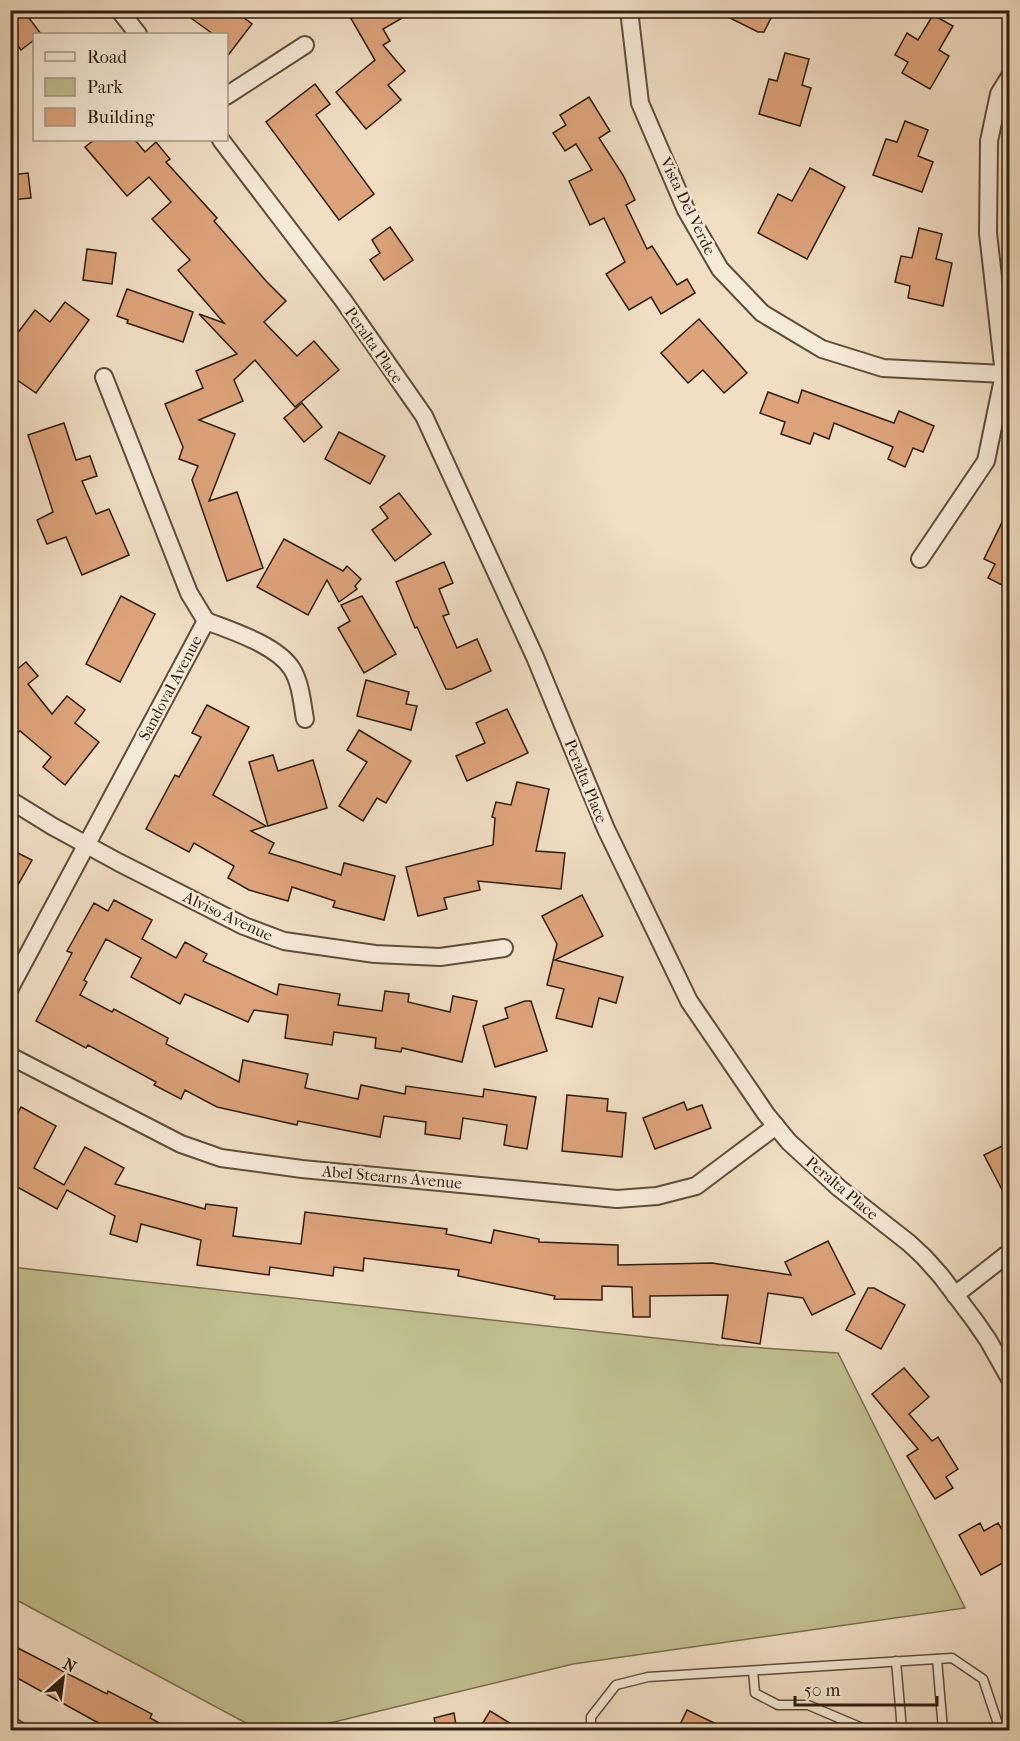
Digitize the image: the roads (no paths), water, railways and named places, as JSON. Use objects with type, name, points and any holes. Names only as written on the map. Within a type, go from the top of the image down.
[{"type":"street","points":[[119,10],[137,33]]},
{"type":"street","name":"Vista Del Verde","points":[[629,10],[640,103],[686,210],[720,269],[762,313],[822,349],[884,368],[1004,374]]},
{"type":"street","points":[[228,95],[304,45]]},
{"type":"street","points":[[920,559],[986,461],[1004,374],[988,233],[989,141],[999,94],[1010,76]]},
{"type":"street","name":"Peralta Place","points":[[222,141],[343,300],[424,416],[535,657],[606,829],[689,1001],[789,1142],[839,1188],[916,1250],[941,1276],[988,1340],[1010,1378]]},
{"type":"street","name":"Sandoval Avenue","points":[[10,988],[206,621],[189,593],[104,378]]},
{"type":"street","points":[[206,621],[243,636],[281,656],[292,669],[305,719]]},
{"type":"street","name":"Alviso Avenue","points":[[10,800],[87,845],[244,926],[284,941],[365,952],[440,957],[504,948]]},
{"type":"street","name":"Abel Stearns Avenue","points":[[10,1056],[181,1144],[220,1158],[302,1169],[617,1199],[657,1196],[696,1186],[776,1125]]},
{"type":"street","points":[[955,1295],[1010,1252]]},
{"type":"street","points":[[10,1726],[18,1731]]},
{"type":"lane","points":[[591,1731],[591,1717],[615,1685],[648,1677],[952,1658],[983,1679],[1000,1731]]},
{"type":"lane","points":[[936,1659],[943,1731]]},
{"type":"lane","points":[[896,1661],[902,1731]]},
{"type":"lane","points":[[753,1671],[755,1693],[778,1705],[808,1705],[867,1731]]}]
